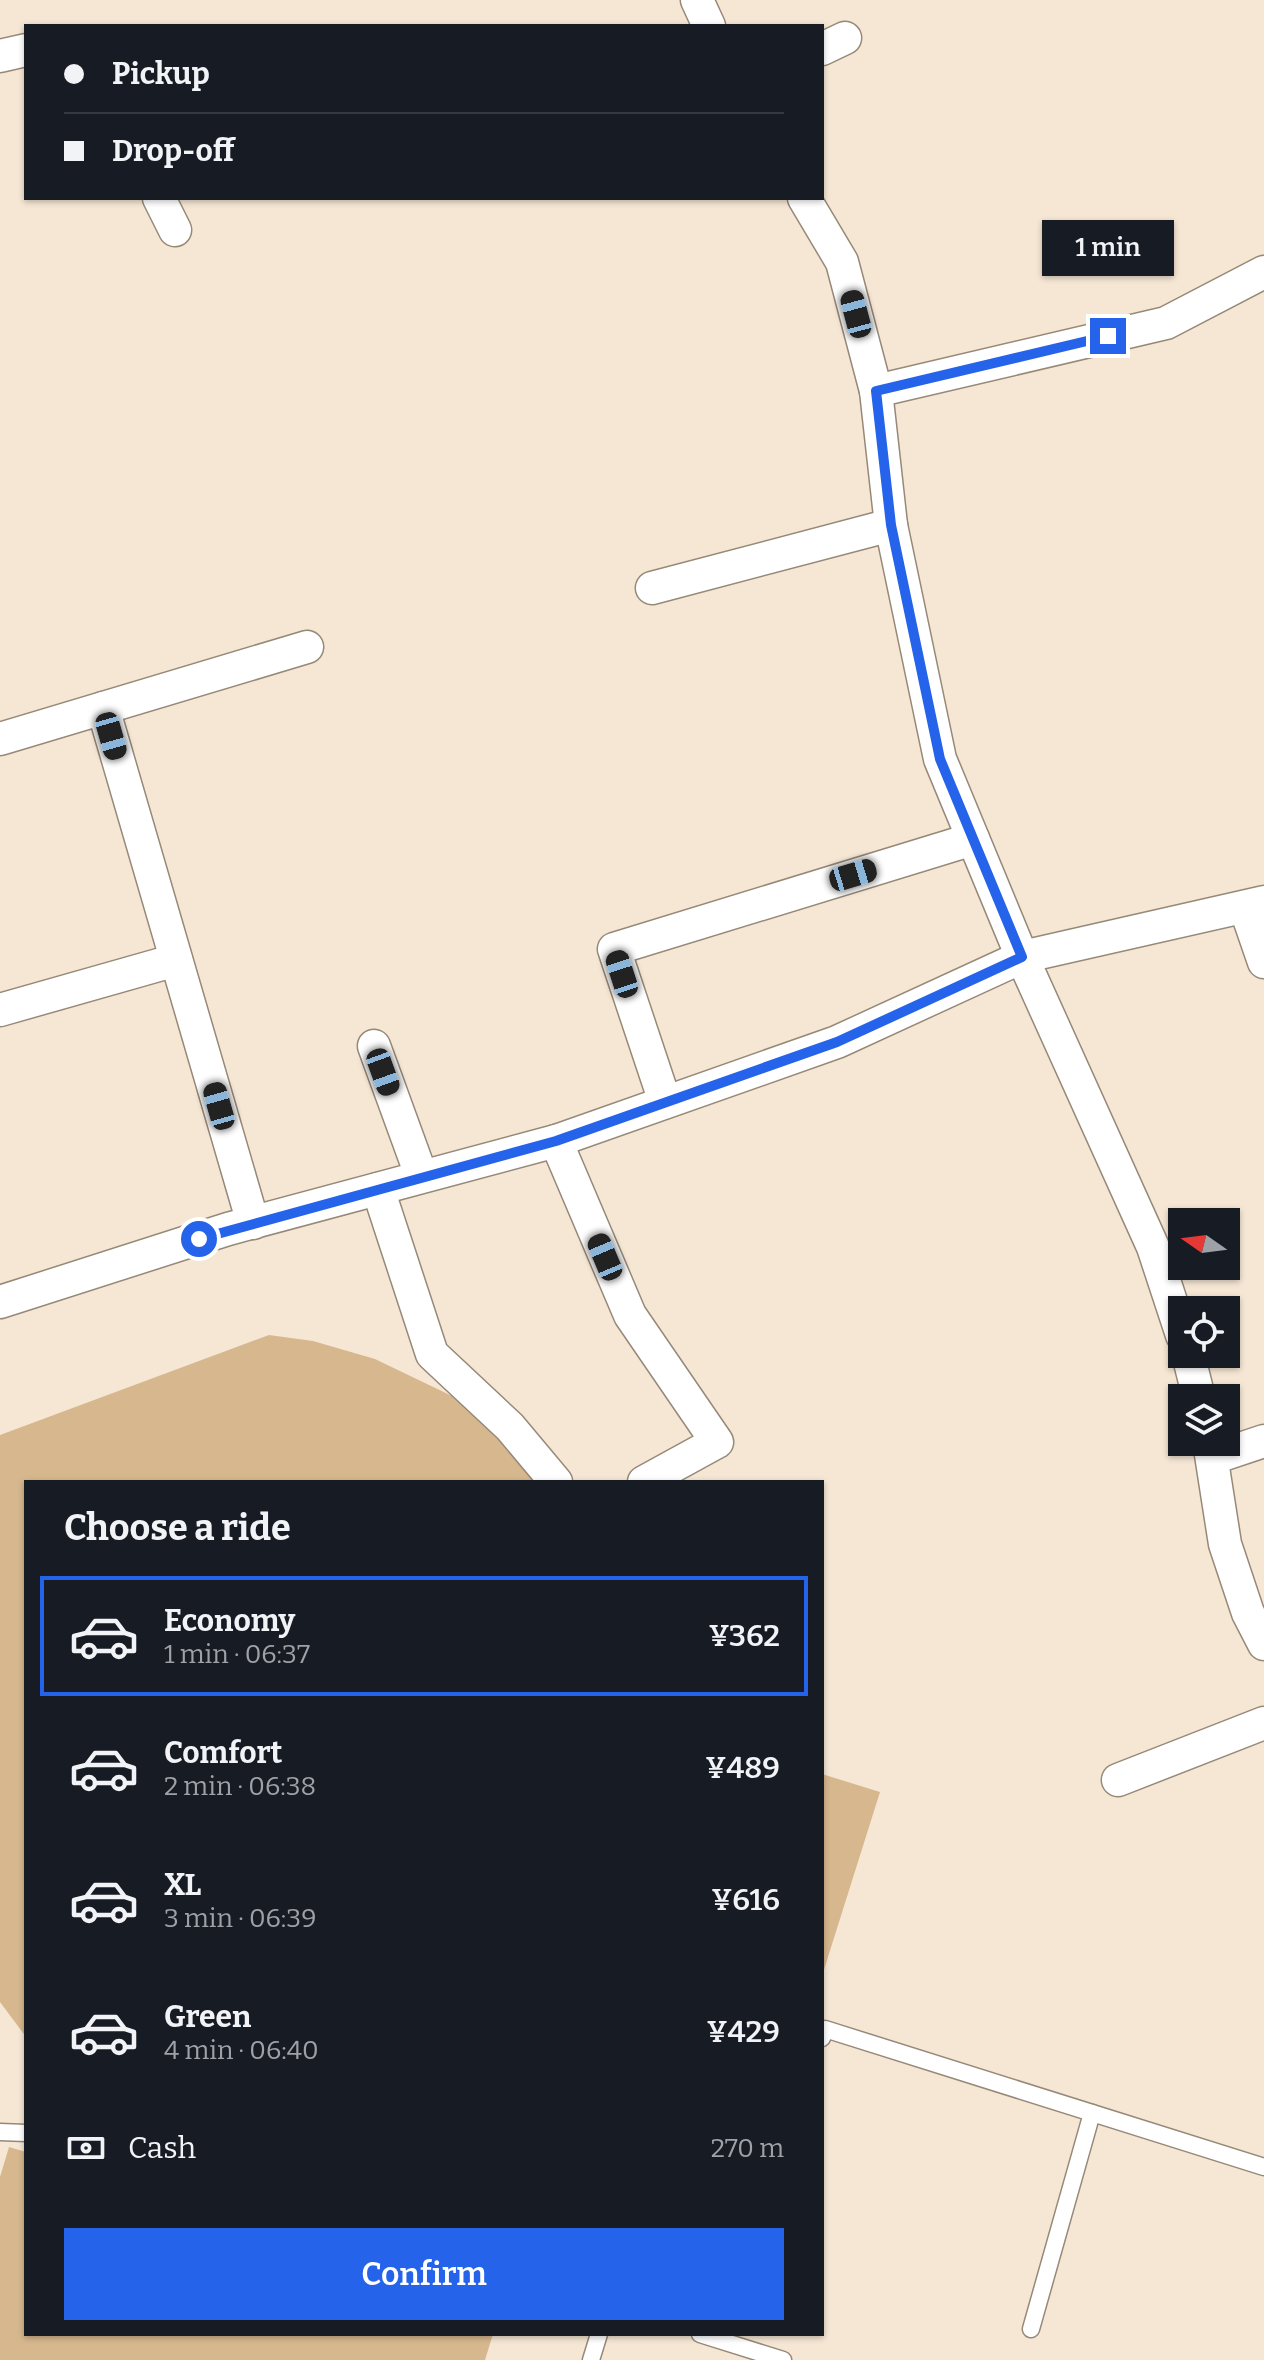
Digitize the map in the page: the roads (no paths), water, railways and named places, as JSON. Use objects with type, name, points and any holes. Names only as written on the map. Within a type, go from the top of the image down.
[{"type":"street","points":[[697,0],[708,24]]},
{"type":"street","points":[[0,56],[24,50]]},
{"type":"street","points":[[160,200],[175,230]]},
{"type":"street","points":[[805,200],[842,262],[876,391],[891,525],[940,759],[1022,957],[1153,1247],[1169,1296]]},
{"type":"street","points":[[876,391],[1166,323],[1264,272]]},
{"type":"street","points":[[652,588],[891,525]]},
{"type":"street","points":[[0,739],[307,647]]},
{"type":"street","points":[[103,708],[253,1223]]},
{"type":"street","points":[[665,1102],[614,949],[973,839]]},
{"type":"street","points":[[0,1302],[253,1223],[421,1175],[556,1141],[837,1042],[1022,957],[1255,905],[1264,962]]},
{"type":"street","points":[[0,1010],[176,960]]},
{"type":"street","points":[[374,1046],[421,1175]]},
{"type":"street","points":[[556,1141],[630,1315],[717,1442],[648,1480]]},
{"type":"street","points":[[378,1189],[432,1354],[510,1427],[554,1480]]},
{"type":"street","points":[[1240,1445],[1264,1441]]},
{"type":"street","points":[[1212,1456],[1225,1544],[1248,1613],[1264,1644]]},
{"type":"street","points":[[1118,1780],[1264,1723]]},
{"type":"lane","points":[[824,2032],[825,2029],[1264,2167]]},
{"type":"lane","points":[[1031,2329],[1092,2113]]},
{"type":"lane","points":[[0,2132],[24,2133]]},
{"type":"lane","points":[[591,2360],[598,2336]]},
{"type":"lane","points":[[726,2338],[782,2360]]}]
